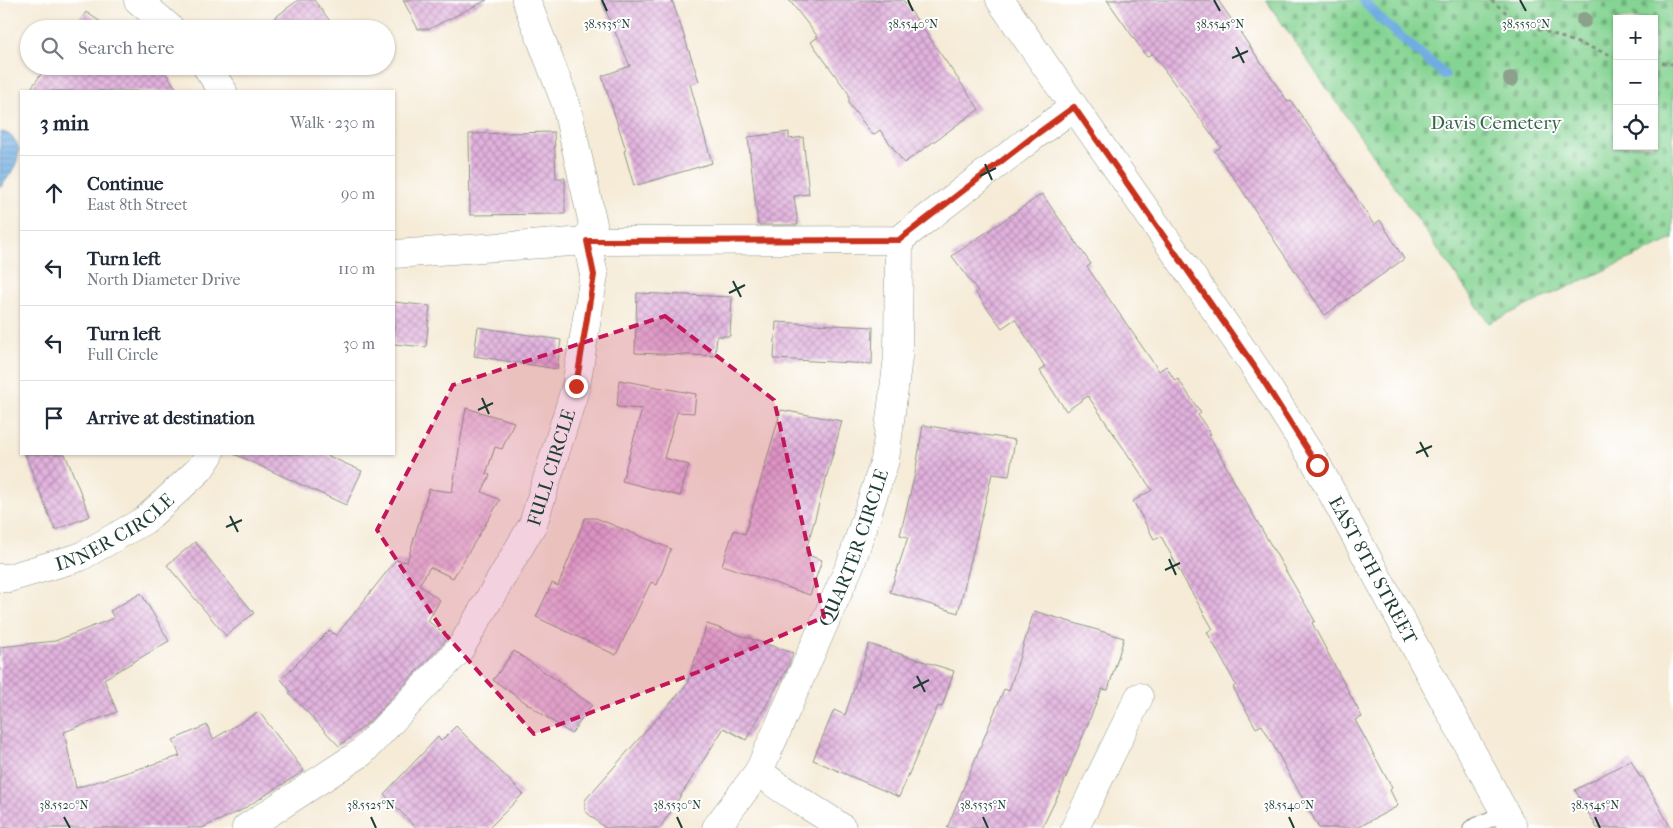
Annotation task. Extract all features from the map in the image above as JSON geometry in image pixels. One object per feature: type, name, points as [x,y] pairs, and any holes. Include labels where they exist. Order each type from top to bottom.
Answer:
[{"type":"street","points":[[138,0],[161,20]]},
{"type":"street","name":"FULL CIRCLE","points":[[246,828],[361,753],[460,648],[534,524],[576,386],[594,275],[587,241],[592,224],[566,104],[526,0]]},
{"type":"street","name":"EAST 8TH STREET","points":[[1000,0],[1254,366],[1317,465],[1508,821]]},
{"type":"street","points":[[212,75],[222,90]]},
{"type":"street","points":[[395,254],[587,241],[899,240],[1074,107]]},
{"type":"street","name":"QUARTER CIRCLE","points":[[716,828],[759,771],[851,563],[885,460],[898,357],[899,240]]},
{"type":"street","name":"INNER CIRCLE","points":[[0,578],[9,578],[80,557],[145,520],[200,469],[209,455]]},
{"type":"street","points":[[1075,828],[1139,697]]},
{"type":"street","points":[[759,771],[772,783],[825,815],[842,828]]},
{"type":"lane","points":[[1471,828],[1508,821]]},
{"type":"path","points":[[1491,0],[1516,21],[1613,56]]},
{"type":"path","points":[[1658,62],[1673,64]]},
{"type":"highlighted area","points":[[665,316],[774,400],[824,617],[698,672],[534,734],[445,634],[377,530],[453,385]]},
{"type":"green space","name":"Davis Cemetery","points":[[1266,0],[1673,0],[1673,239],[1489,323]]},
{"type":"water","points":[[0,132],[8,134],[14,139],[18,145],[19,152],[16,165],[0,188]]},
{"type":"building","points":[[298,0],[314,0],[329,20],[272,20]]},
{"type":"building","points":[[403,0],[487,0],[429,29],[418,29]]},
{"type":"building","points":[[601,0],[672,0],[699,81],[690,84],[712,163],[634,186],[624,151],[626,150],[602,76],[630,66]]},
{"type":"building","points":[[789,0],[903,0],[979,109],[904,163],[880,130],[873,135],[849,104],[849,94],[811,42],[818,37]]},
{"type":"building","points":[[1107,0],[1218,0],[1288,102],[1291,101],[1316,136],[1374,225],[1380,220],[1404,259],[1325,315],[1215,151],[1221,147],[1152,53],[1147,57]]},
{"type":"building","points":[[86,12],[98,20],[80,20]]},
{"type":"building","points":[[41,75],[167,75],[177,90],[30,90]]},
{"type":"building","points":[[554,132],[556,178],[565,178],[565,214],[470,215],[469,134]]},
{"type":"building","points":[[789,132],[789,139],[803,137],[809,194],[794,196],[798,225],[758,225],[748,137]]},
{"type":"building","points":[[1042,194],[1091,264],[1087,267],[1159,371],[1166,366],[1175,381],[1178,379],[1201,413],[1198,415],[1211,434],[1209,435],[1240,492],[1315,621],[1312,623],[1362,717],[1355,720],[1392,788],[1390,790],[1398,806],[1357,828],[1319,828],[1262,725],[1256,728],[1233,687],[1236,685],[1207,632],[1213,629],[1161,536],[1154,539],[1133,501],[1152,490],[1088,396],[1066,411],[1040,371],[1045,367],[1015,319],[1002,328],[952,256]]},
{"type":"building","points":[[637,293],[732,297],[730,336],[717,336],[715,356],[635,353]]},
{"type":"building","points":[[395,302],[430,306],[426,347],[395,344]]},
{"type":"building","points":[[776,322],[873,327],[872,364],[774,359]]},
{"type":"building","points":[[478,327],[561,340],[557,369],[474,356]]},
{"type":"building","points":[[619,380],[696,394],[694,413],[677,412],[664,458],[689,465],[680,496],[622,481],[642,409],[617,407]]},
{"type":"building","points":[[466,408],[514,422],[502,449],[495,447],[486,474],[490,475],[482,492],[500,500],[453,578],[430,567],[419,585],[440,600],[428,621],[449,637],[367,724],[339,746],[289,693],[291,692],[281,679],[330,630],[336,636],[396,560],[407,562],[429,489],[452,492]]},
{"type":"building","points":[[781,410],[842,421],[805,554],[822,560],[810,595],[722,565],[734,530],[745,534]]},
{"type":"building","points":[[923,425],[1015,440],[1009,476],[992,474],[958,613],[890,592],[908,537],[900,535],[915,474]]},
{"type":"building","points":[[25,455],[65,455],[90,516],[55,530]]},
{"type":"building","points":[[236,455],[326,455],[362,471],[346,505]]},
{"type":"building","points":[[585,518],[596,518],[671,549],[657,585],[651,582],[616,655],[536,617],[552,583],[558,586]]},
{"type":"building","points":[[195,542],[254,613],[226,636],[167,565]]},
{"type":"building","points":[[141,593],[169,641],[104,679],[117,712],[64,732],[76,788],[180,756],[173,740],[207,725],[213,739],[259,712],[304,771],[240,811],[202,828],[0,828],[0,647],[55,641],[114,618],[110,611]]},
{"type":"building","points":[[1034,611],[1124,638],[1108,690],[1102,689],[1062,787],[1042,828],[947,828],[1004,689],[1009,691]]},
{"type":"building","points":[[707,624],[793,653],[788,667],[746,740],[724,728],[660,828],[605,828],[585,811],[585,800],[689,682],[688,680]]},
{"type":"building","points":[[869,644],[954,671],[942,707],[938,706],[899,797],[813,760],[834,710],[845,715]]},
{"type":"building","points":[[514,651],[592,705],[571,734],[493,680]]},
{"type":"building","points":[[456,726],[523,794],[489,828],[416,828],[384,794],[438,737],[441,741]]},
{"type":"building","points":[[1631,760],[1640,777],[1643,777],[1671,828],[1597,828],[1575,790]]},
{"type":"waterway","points":[[1363,0],[1380,19],[1445,75]]},
{"type":"route","points":[[576,386],[594,275],[587,241],[899,240],[1074,107],[1254,366],[1317,465]]}]
